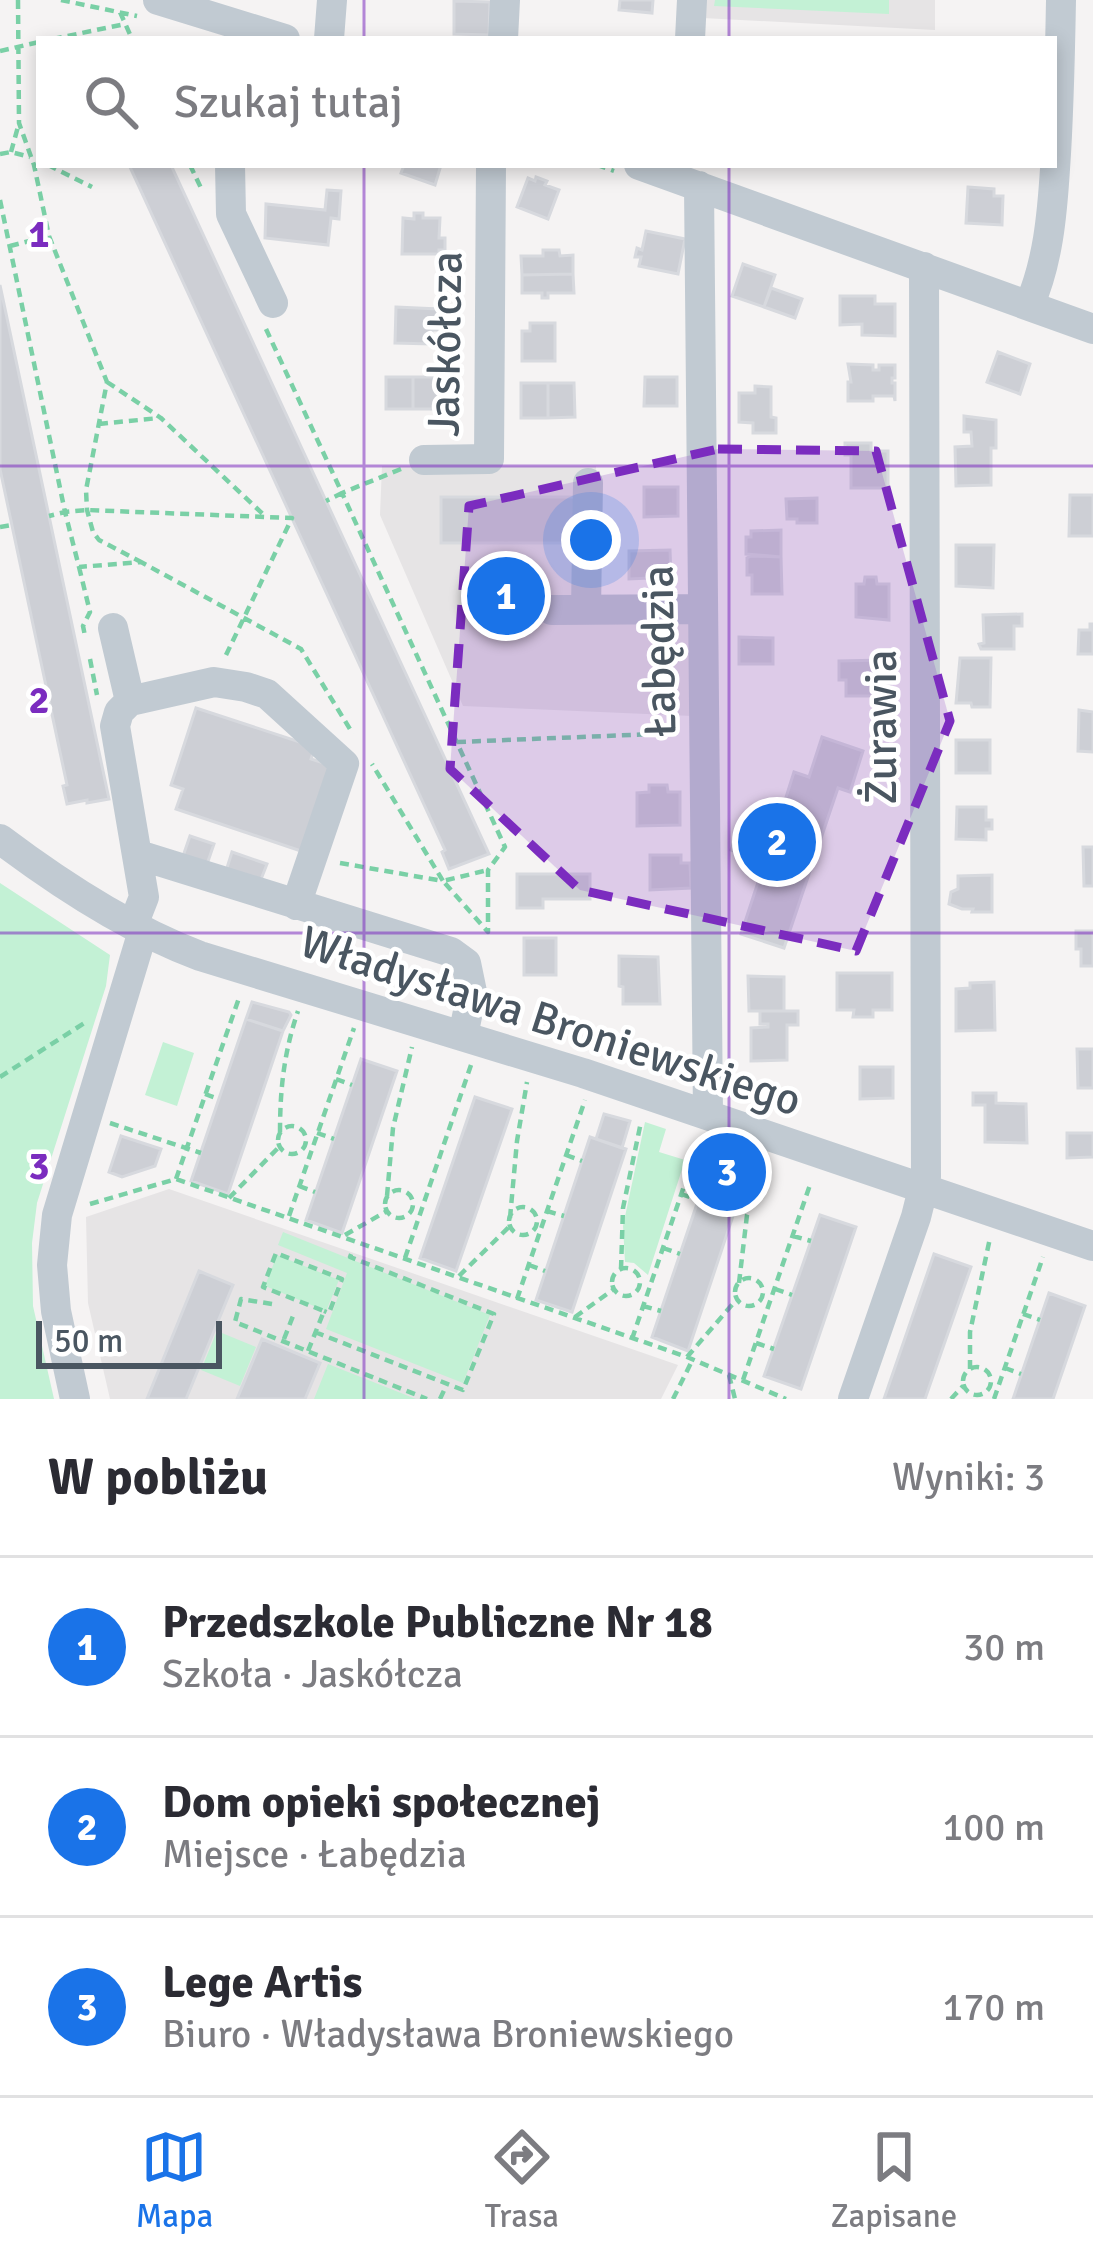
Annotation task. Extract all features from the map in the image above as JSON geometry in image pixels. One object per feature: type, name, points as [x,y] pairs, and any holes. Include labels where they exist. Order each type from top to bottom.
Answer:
[{"type":"street","points":[[158,0],[276,36]]},
{"type":"street","points":[[328,36],[332,0]]},
{"type":"street","points":[[503,36],[505,0]]},
{"type":"street","points":[[690,36],[692,0]]},
{"type":"street","points":[[1057,140],[1061,0]]},
{"type":"street","points":[[230,168],[231,214],[269,314]]},
{"type":"street","name":"Jaskółcza","points":[[424,460],[488,459],[491,168]]},
{"type":"street","points":[[652,168],[689,177],[1093,329]]},
{"type":"street","points":[[1029,306],[1047,252],[1055,168]]},
{"type":"street","name":"Łabędzia","points":[[689,177],[703,610],[704,1126]]},
{"type":"street","name":"Żurawia","points":[[853,1399],[924,1187],[924,267]]},
{"type":"street","points":[[586,610],[588,483]]},
{"type":"street","points":[[552,610],[703,610]]},
{"type":"street","points":[[112,628],[130,701]]},
{"type":"street","points":[[75,1399],[56,1311],[52,1265],[56,1215],[120,1006],[144,897],[116,726],[119,712],[130,701],[214,682],[246,687],[267,694],[344,764],[296,905]]},
{"type":"street","name":"Władysława Broniewskiego","points":[[0,839],[100,906],[200,956],[467,1051],[704,1126],[924,1187],[1093,1246]]},
{"type":"street","points":[[139,854],[451,952],[466,963],[472,992],[467,1051]]},
{"type":"path","points":[[11,152],[19,123],[18,0]]},
{"type":"path","points":[[120,12],[131,36]]},
{"type":"path","points":[[67,36],[125,24]]},
{"type":"path","points":[[0,51],[36,43]]},
{"type":"path","points":[[19,123],[49,236],[107,382],[86,490],[93,532],[99,540],[141,562]]},
{"type":"path","points":[[0,154],[36,159]]},
{"type":"path","points":[[54,168],[92,187]]},
{"type":"path","points":[[0,200],[71,537]]},
{"type":"path","points":[[10,246],[49,236]]},
{"type":"path","points":[[269,314],[342,493],[506,847],[488,870],[488,932],[443,880],[488,870]]},
{"type":"path","points":[[107,382],[161,418],[266,517]]},
{"type":"path","points":[[99,424],[161,418]]},
{"type":"path","points":[[326,501],[424,460]]},
{"type":"path","points":[[49,516],[87,510],[292,518],[214,682]]},
{"type":"path","points":[[0,526],[12,525]]},
{"type":"path","points":[[457,742],[704,732]]},
{"type":"path","points":[[176,1179],[240,994]]},
{"type":"path","points":[[0,1077],[102,1012],[120,1006]]},
{"type":"path","points":[[229,1198],[279,1147],[280,1088],[298,1011]]},
{"type":"path","points":[[279,1147],[296,1154],[317,1133],[354,1028]]},
{"type":"path","points":[[224,1040],[238,1045]]},
{"type":"path","points":[[387,1211],[393,1128],[412,1047]]},
{"type":"path","points":[[404,1259],[453,1118],[467,1051]]},
{"type":"path","points":[[336,1079],[352,1085]]},
{"type":"path","points":[[527,1082],[510,1222],[520,1235],[539,1226]]},
{"type":"path","points":[[205,1094],[219,1099]]},
{"type":"path","points":[[517,1299],[585,1100]]},
{"type":"path","points":[[640,1287],[624,1296],[614,1289],[613,1280],[621,1269],[627,1181],[642,1117]]},
{"type":"path","points":[[453,1118],[466,1123]]},
{"type":"path","points":[[103,1121],[201,1153]]},
{"type":"path","points":[[632,1339],[704,1126]]},
{"type":"path","points":[[280,1132],[297,1127],[308,1146],[288,1218]]},
{"type":"path","points":[[317,1133],[334,1139]]},
{"type":"path","points":[[566,1155],[582,1161]]},
{"type":"path","points":[[739,1283],[748,1278],[761,1285],[762,1297],[754,1306],[737,1299],[735,1289],[747,1215],[765,1159]]},
{"type":"path","points":[[434,1172],[448,1177]]},
{"type":"path","points":[[743,1380],[813,1176]]},
{"type":"path","points":[[74,1208],[176,1179],[690,1358],[786,1399]]},
{"type":"path","points":[[299,1186],[315,1192]]},
{"type":"path","points":[[387,1196],[404,1191],[411,1196],[412,1209],[403,1218],[387,1211]]},
{"type":"path","points":[[681,1194],[698,1200]]},
{"type":"path","points":[[458,1277],[518,1208],[536,1213],[539,1226]]},
{"type":"path","points":[[412,1209],[421,1212]]},
{"type":"path","points":[[547,1210],[564,1216]]},
{"type":"path","points":[[341,1237],[387,1211]]},
{"type":"path","points":[[415,1228],[429,1233]]},
{"type":"path","points":[[793,1236],[811,1241]]},
{"type":"path","points":[[970,1369],[973,1315],[990,1238]]},
{"type":"path","points":[[662,1248],[680,1254]]},
{"type":"path","points":[[276,1252],[342,1279],[329,1313],[324,1311],[263,1287],[276,1252]]},
{"type":"path","points":[[315,1332],[463,1390],[494,1314],[350,1257],[352,1252]]},
{"type":"path","points":[[963,1386],[974,1396],[994,1388],[1042,1257]]},
{"type":"path","points":[[529,1265],[545,1271]]},
{"type":"path","points":[[621,1269],[632,1269],[640,1287]]},
{"type":"path","points":[[640,1287],[648,1290]]},
{"type":"path","points":[[574,1318],[614,1289]]},
{"type":"path","points":[[775,1289],[792,1295]]},
{"type":"path","points":[[762,1297],[771,1300]]},
{"type":"path","points":[[673,1399],[690,1358],[737,1299]]},
{"type":"path","points":[[272,1304],[241,1300],[235,1322],[427,1399]]},
{"type":"path","points":[[643,1306],[661,1311]]},
{"type":"path","points":[[308,1351],[324,1311]]},
{"type":"path","points":[[1023,1314],[1040,1320]]},
{"type":"path","points":[[283,1341],[293,1316]]},
{"type":"path","points":[[756,1343],[774,1349]]},
{"type":"path","points":[[951,1399],[963,1386],[965,1373],[982,1368],[989,1374],[994,1399]]},
{"type":"path","points":[[1004,1368],[1022,1374]]},
{"type":"path","points":[[729,1375],[735,1399]]},
{"type":"path","points":[[440,1399],[447,1384]]},
{"type":"highlighted area","points":[[718,449],[876,451],[950,721],[856,951],[580,890],[450,769],[469,506]]},
{"type":"shaded area","points":[[704,0],[935,0],[935,30],[703,18]]},
{"type":"shaded area","points":[[382,466],[596,466],[599,615],[693,616],[693,716],[463,706],[380,515]]},
{"type":"shaded area","points":[[169,1189],[678,1365],[661,1399],[110,1399],[88,1303],[86,1217]]},
{"type":"green space","points":[[715,0],[889,0],[889,14],[714,6]]},
{"type":"green space","points":[[0,883],[110,955],[106,986],[37,1203],[33,1306],[54,1399],[0,1399]]},
{"type":"green space","points":[[163,1042],[194,1053],[177,1106],[145,1095]]},
{"type":"green space","points":[[645,1122],[666,1129],[659,1152],[685,1160],[648,1275],[625,1262],[623,1226]]},
{"type":"green space","points":[[283,1232],[490,1315],[463,1383],[326,1329],[347,1273],[278,1245]]},
{"type":"green space","points":[[277,1255],[339,1280],[326,1311],[265,1286]]},
{"type":"green space","points":[[217,1331],[256,1347],[240,1386],[201,1370]]},
{"type":"green space","points":[[328,1364],[416,1399],[314,1399]]},
{"type":"building","points":[[620,0],[653,0],[652,13],[619,10]]},
{"type":"building","points":[[454,1],[490,2],[489,35],[454,34]]},
{"type":"building","points":[[130,168],[172,168],[489,854],[449,869],[445,850]]},
{"type":"building","points":[[403,168],[440,168],[435,185],[401,173]]},
{"type":"building","points":[[536,177],[559,190],[548,219],[517,207],[528,178],[535,181]]},
{"type":"building","points":[[968,187],[994,189],[994,196],[1003,196],[1002,225],[966,223]]},
{"type":"building","points":[[327,190],[341,191],[339,219],[331,218],[328,245],[265,238],[266,204],[325,210]]},
{"type":"building","points":[[414,213],[440,218],[439,238],[445,238],[445,250],[402,254],[403,218],[414,219]]},
{"type":"building","points":[[646,231],[685,239],[678,274],[639,266],[641,257],[635,257],[637,248],[642,250]]},
{"type":"building","points":[[543,250],[573,255],[573,274],[522,275],[521,256],[543,256]]},
{"type":"building","points":[[743,264],[775,275],[764,307],[732,296]]},
{"type":"building","points":[[573,274],[574,293],[548,293],[548,298],[542,298],[542,293],[522,293],[522,275]]},
{"type":"building","points":[[0,285],[109,799],[67,804],[63,786],[67,785],[0,469]]},
{"type":"building","points":[[771,288],[802,299],[795,318],[764,307]]},
{"type":"building","points":[[840,296],[875,296],[875,304],[895,304],[895,336],[862,335],[862,324],[840,325]]},
{"type":"building","points":[[396,307],[438,309],[431,344],[395,343]]},
{"type":"building","points":[[530,323],[555,323],[555,361],[522,361],[522,331],[530,331]]},
{"type":"building","points":[[998,352],[1030,364],[1020,394],[987,382]]},
{"type":"building","points":[[848,364],[873,365],[873,370],[895,365],[895,401],[894,396],[873,396],[873,401],[848,401]]},
{"type":"building","points":[[386,377],[413,377],[413,409],[386,409]]},
{"type":"building","points":[[413,377],[440,377],[440,409],[413,409]]},
{"type":"building","points":[[645,377],[677,377],[677,406],[644,406]]},
{"type":"building","points":[[521,383],[548,383],[548,418],[521,418]]},
{"type":"building","points":[[548,383],[574,383],[575,417],[548,418]]},
{"type":"building","points":[[755,386],[771,387],[776,433],[753,433],[753,423],[739,422],[739,393],[755,393]]},
{"type":"building","points":[[964,416],[996,420],[991,485],[956,486],[955,447],[972,446],[971,432],[964,432]]},
{"type":"building","points":[[845,443],[871,443],[871,451],[888,451],[888,488],[851,488],[851,455],[845,455]]},
{"type":"building","points":[[644,487],[678,487],[678,516],[644,517]]},
{"type":"building","points":[[1070,495],[1093,495],[1093,536],[1069,536]]},
{"type":"building","points":[[441,497],[576,497],[576,543],[441,543]]},
{"type":"building","points":[[817,498],[817,523],[787,519],[786,499]]},
{"type":"building","points":[[781,530],[781,557],[746,554],[746,537],[751,537],[751,531]]},
{"type":"building","points":[[956,545],[994,545],[993,588],[956,586]]},
{"type":"building","points":[[670,550],[671,577],[629,579],[629,551]]},
{"type":"building","points":[[751,556],[781,557],[782,594],[752,594],[752,575],[747,575]]},
{"type":"building","points":[[865,577],[889,584],[889,620],[856,617],[856,584],[864,584]]},
{"type":"building","points":[[1022,614],[1022,626],[1014,626],[1014,649],[981,649],[983,615]]},
{"type":"building","points":[[1090,624],[1093,654],[1078,654],[1079,630],[1090,630]]},
{"type":"building","points":[[739,637],[773,638],[773,664],[739,664]]},
{"type":"building","points":[[960,658],[991,658],[990,707],[956,703]]},
{"type":"building","points":[[884,660],[884,672],[890,672],[890,696],[846,696],[846,680],[839,680],[839,661]]},
{"type":"building","points":[[196,708],[315,747],[311,759],[333,766],[304,852],[176,809],[183,789],[171,785]]},
{"type":"building","points":[[1079,710],[1093,712],[1093,752],[1078,751]]},
{"type":"building","points":[[822,737],[863,751],[850,792],[838,788],[784,948],[741,934],[765,861],[731,850],[739,827],[763,835],[765,829],[775,832],[794,772],[809,777]]},
{"type":"building","points":[[956,740],[990,740],[990,773],[956,773]]},
{"type":"building","points":[[649,785],[667,785],[668,792],[680,792],[680,825],[637,826],[637,793],[649,792]]},
{"type":"building","points":[[957,807],[986,807],[992,829],[986,829],[986,840],[956,839]]},
{"type":"building","points":[[190,836],[214,844],[206,867],[182,859]]},
{"type":"building","points":[[1083,847],[1093,847],[1093,886],[1084,886]]},
{"type":"building","points":[[232,852],[267,864],[260,882],[226,871]]},
{"type":"building","points":[[650,855],[681,855],[681,863],[690,863],[691,888],[650,890]]},
{"type":"building","points":[[517,874],[590,874],[590,899],[543,899],[543,908],[517,908]]},
{"type":"building","points":[[992,875],[992,912],[972,912],[949,904],[951,892],[958,889],[958,876]]},
{"type":"building","points":[[1076,931],[1093,931],[1093,966],[1081,966]]},
{"type":"building","points":[[524,938],[556,938],[556,975],[524,975]]},
{"type":"building","points":[[619,956],[658,957],[660,1004],[623,1004]]},
{"type":"building","points":[[837,973],[892,973],[892,1010],[853,1017],[854,1010],[837,1010]]},
{"type":"building","points":[[748,976],[784,977],[784,1011],[749,1011]]},
{"type":"building","points":[[994,982],[995,1030],[956,1031],[956,989]]},
{"type":"building","points":[[252,1002],[289,1012],[283,1031],[246,1019]]},
{"type":"building","points":[[760,1011],[798,1011],[798,1025],[787,1025],[787,1060],[751,1061],[751,1028],[768,1027],[760,1024]]},
{"type":"building","points":[[246,1019],[283,1031],[228,1194],[191,1181]]},
{"type":"building","points":[[1077,1049],[1093,1049],[1093,1088],[1078,1088]]},
{"type":"building","points":[[361,1059],[397,1071],[342,1233],[306,1220]]},
{"type":"building","points":[[860,1067],[893,1067],[893,1098],[860,1099]]},
{"type":"building","points":[[973,1093],[996,1093],[996,1103],[1026,1104],[1027,1143],[985,1142],[985,1105],[973,1105]]},
{"type":"building","points":[[475,1097],[512,1109],[456,1271],[420,1258]]},
{"type":"building","points":[[604,1114],[630,1121],[622,1148],[596,1139]]},
{"type":"building","points":[[1067,1133],[1093,1133],[1093,1157],[1067,1158]]},
{"type":"building","points":[[121,1136],[161,1149],[155,1166],[122,1177],[109,1172]]},
{"type":"building","points":[[590,1137],[626,1149],[572,1312],[536,1300]]},
{"type":"building","points":[[718,1156],[743,1165],[736,1188],[710,1179]]},
{"type":"building","points":[[706,1177],[742,1189],[688,1351],[652,1337]]},
{"type":"building","points":[[820,1215],[856,1227],[801,1389],[764,1376]]},
{"type":"building","points":[[934,1254],[971,1267],[925,1399],[884,1399]]},
{"type":"building","points":[[199,1271],[233,1285],[186,1399],[147,1399]]},
{"type":"building","points":[[1049,1293],[1085,1306],[1053,1399],[1013,1399]]},
{"type":"building","points":[[262,1339],[320,1363],[305,1399],[237,1399]]},
{"type":"place","name":"Przedszkole Publiczne Nr 18","points":[[506,596]]},
{"type":"place","name":"Dom opieki społecznej","points":[[777,842]]},
{"type":"place","name":"Lege Artis","points":[[727,1172]]}]
